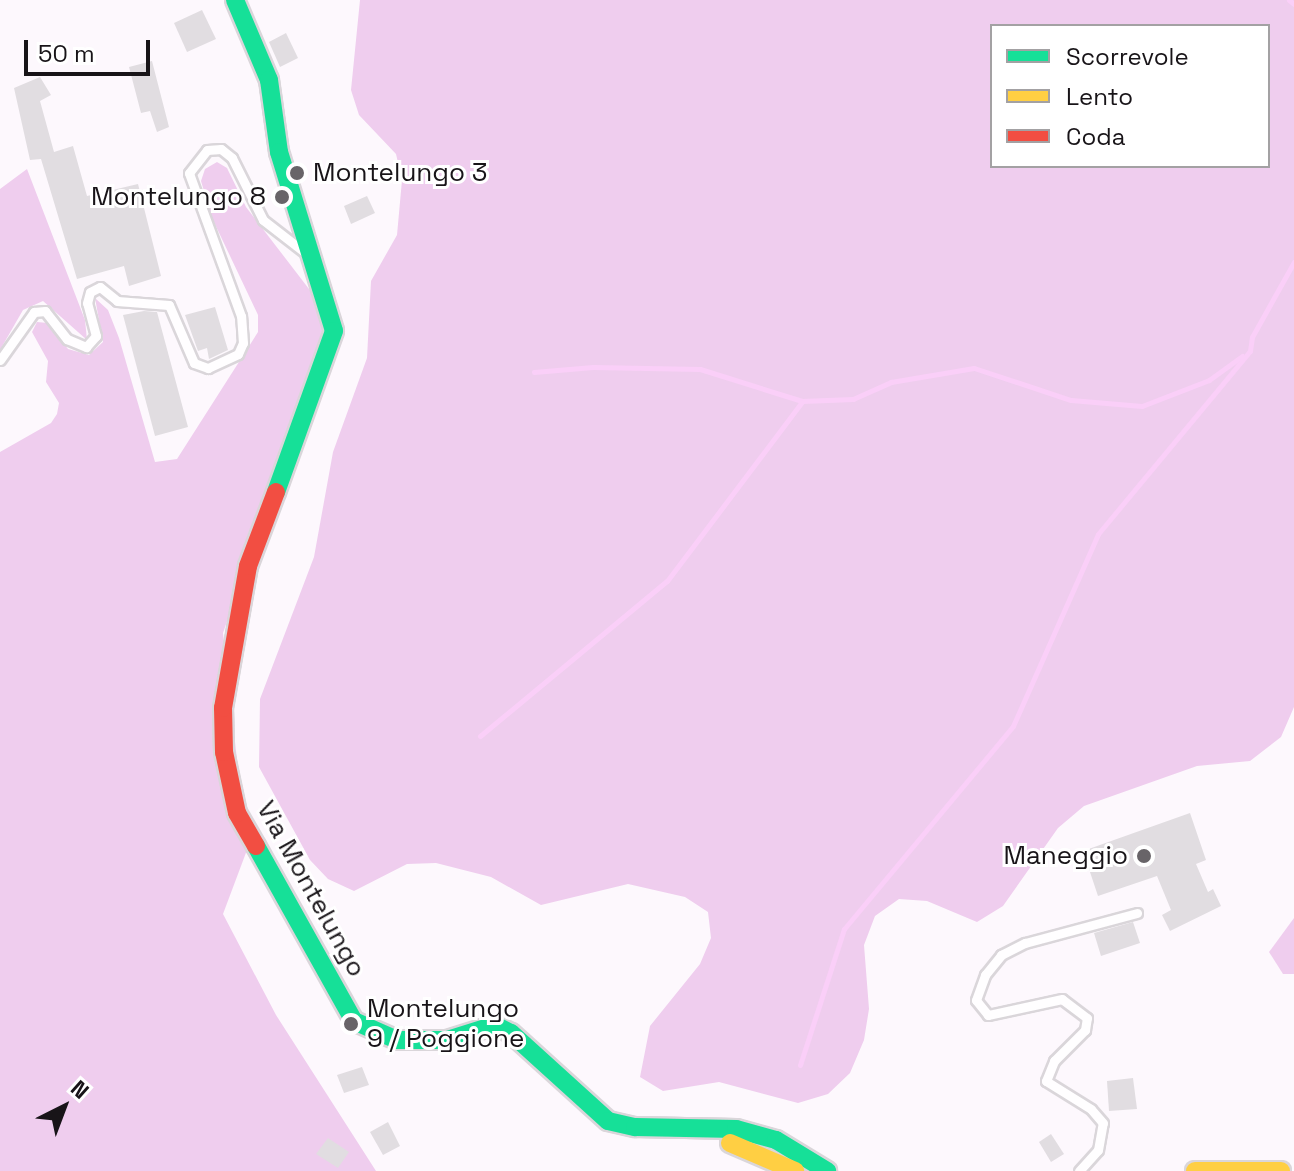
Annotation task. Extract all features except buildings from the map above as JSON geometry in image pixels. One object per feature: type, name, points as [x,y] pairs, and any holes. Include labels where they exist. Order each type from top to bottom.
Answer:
[{"type":"street","name":"Via Montelungo","points":[[235,0],[269,80],[279,152],[310,255],[328,302],[332,348],[248,566],[235,627],[223,708],[224,752],[237,813],[354,1021],[397,1040],[447,1040],[495,1025],[511,1033],[608,1121]]},
{"type":"street","points":[[608,1121],[630,1140],[689,1138],[735,1143],[795,1171]]},
{"type":"street","points":[[608,1121],[635,1127],[736,1129],[776,1140],[827,1171]]},
{"type":"street","points":[[1195,1171],[1281,1171]]},
{"type":"lane","points":[[0,360],[34,312],[45,311],[67,339],[86,347],[96,336],[87,303],[90,292],[100,287],[117,301],[169,305],[194,363],[208,368],[238,354],[243,343],[241,316],[189,173],[207,150],[221,149],[232,158],[263,220],[310,255]]},
{"type":"lane","points":[[1079,1171],[1098,1150],[1103,1123],[1091,1109],[1046,1081],[1054,1061],[1085,1030],[1087,1018],[1062,999],[988,1015],[976,1000],[985,975],[1001,955],[1025,943],[1137,913]]},
{"type":"shaded area","points":[[360,0],[1294,0],[1294,707],[1281,737],[1250,761],[1197,766],[1084,806],[1058,828],[1003,906],[977,922],[927,901],[899,899],[875,916],[864,945],[869,1009],[864,1040],[850,1073],[828,1094],[798,1103],[719,1082],[663,1091],[640,1077],[650,1026],[700,964],[711,938],[708,912],[685,897],[628,884],[541,905],[491,877],[436,863],[407,864],[354,891],[328,879],[310,860],[259,767],[260,699],[314,557],[333,452],[367,358],[371,281],[397,235],[402,180],[396,154],[359,115],[351,90]]},
{"type":"shaded area","points":[[217,162],[227,168],[246,207],[319,302],[327,331],[223,633],[247,850],[223,914],[276,1015],[376,1171],[0,1171],[0,452],[51,423],[57,414],[59,403],[46,382],[48,361],[32,332],[37,322],[48,323],[68,349],[89,355],[103,342],[95,298],[108,310],[119,338],[155,462],[177,459],[258,332],[258,315],[212,218],[201,181],[205,169]]},
{"type":"shaded area","points":[[27,169],[85,320],[87,340],[43,301],[23,310],[0,350],[0,189]]},
{"type":"shaded area","points":[[1294,918],[1294,974],[1283,974],[1269,952]]},
{"type":"waterway","points":[[1289,0],[1294,4]]},
{"type":"waterway","points":[[800,1065],[844,929],[1013,726],[1098,534],[1250,351],[1252,337],[1294,262]]},
{"type":"waterway","points":[[534,372],[593,367],[700,369],[802,401],[853,399],[891,382],[974,368],[1071,400],[1142,406],[1209,380],[1242,356]]},
{"type":"waterway","points":[[480,736],[667,581],[802,402]]},
{"type":"traffic: fast","points":[[235,0],[269,80],[279,152],[334,331],[276,492]]},
{"type":"traffic: fast","points":[[256,846],[354,1021],[397,1040],[447,1040],[495,1025],[511,1033],[608,1121],[635,1127],[736,1129],[776,1140],[827,1171]]},
{"type":"traffic: slow","points":[[730,1143],[795,1171]]},
{"type":"traffic: slow","points":[[1195,1171],[1281,1171]]},
{"type":"traffic: jam","points":[[256,846],[237,813],[224,752],[223,708],[248,566],[276,492]]},
{"type":"place","name":"Montelungo 3","points":[[297,173]]},
{"type":"place","name":"Montelungo 8","points":[[282,197]]},
{"type":"place","name":"Maneggio","points":[[1144,856]]},
{"type":"place","name":"Montelungo 9 / Poggione","points":[[351,1024]]}]
